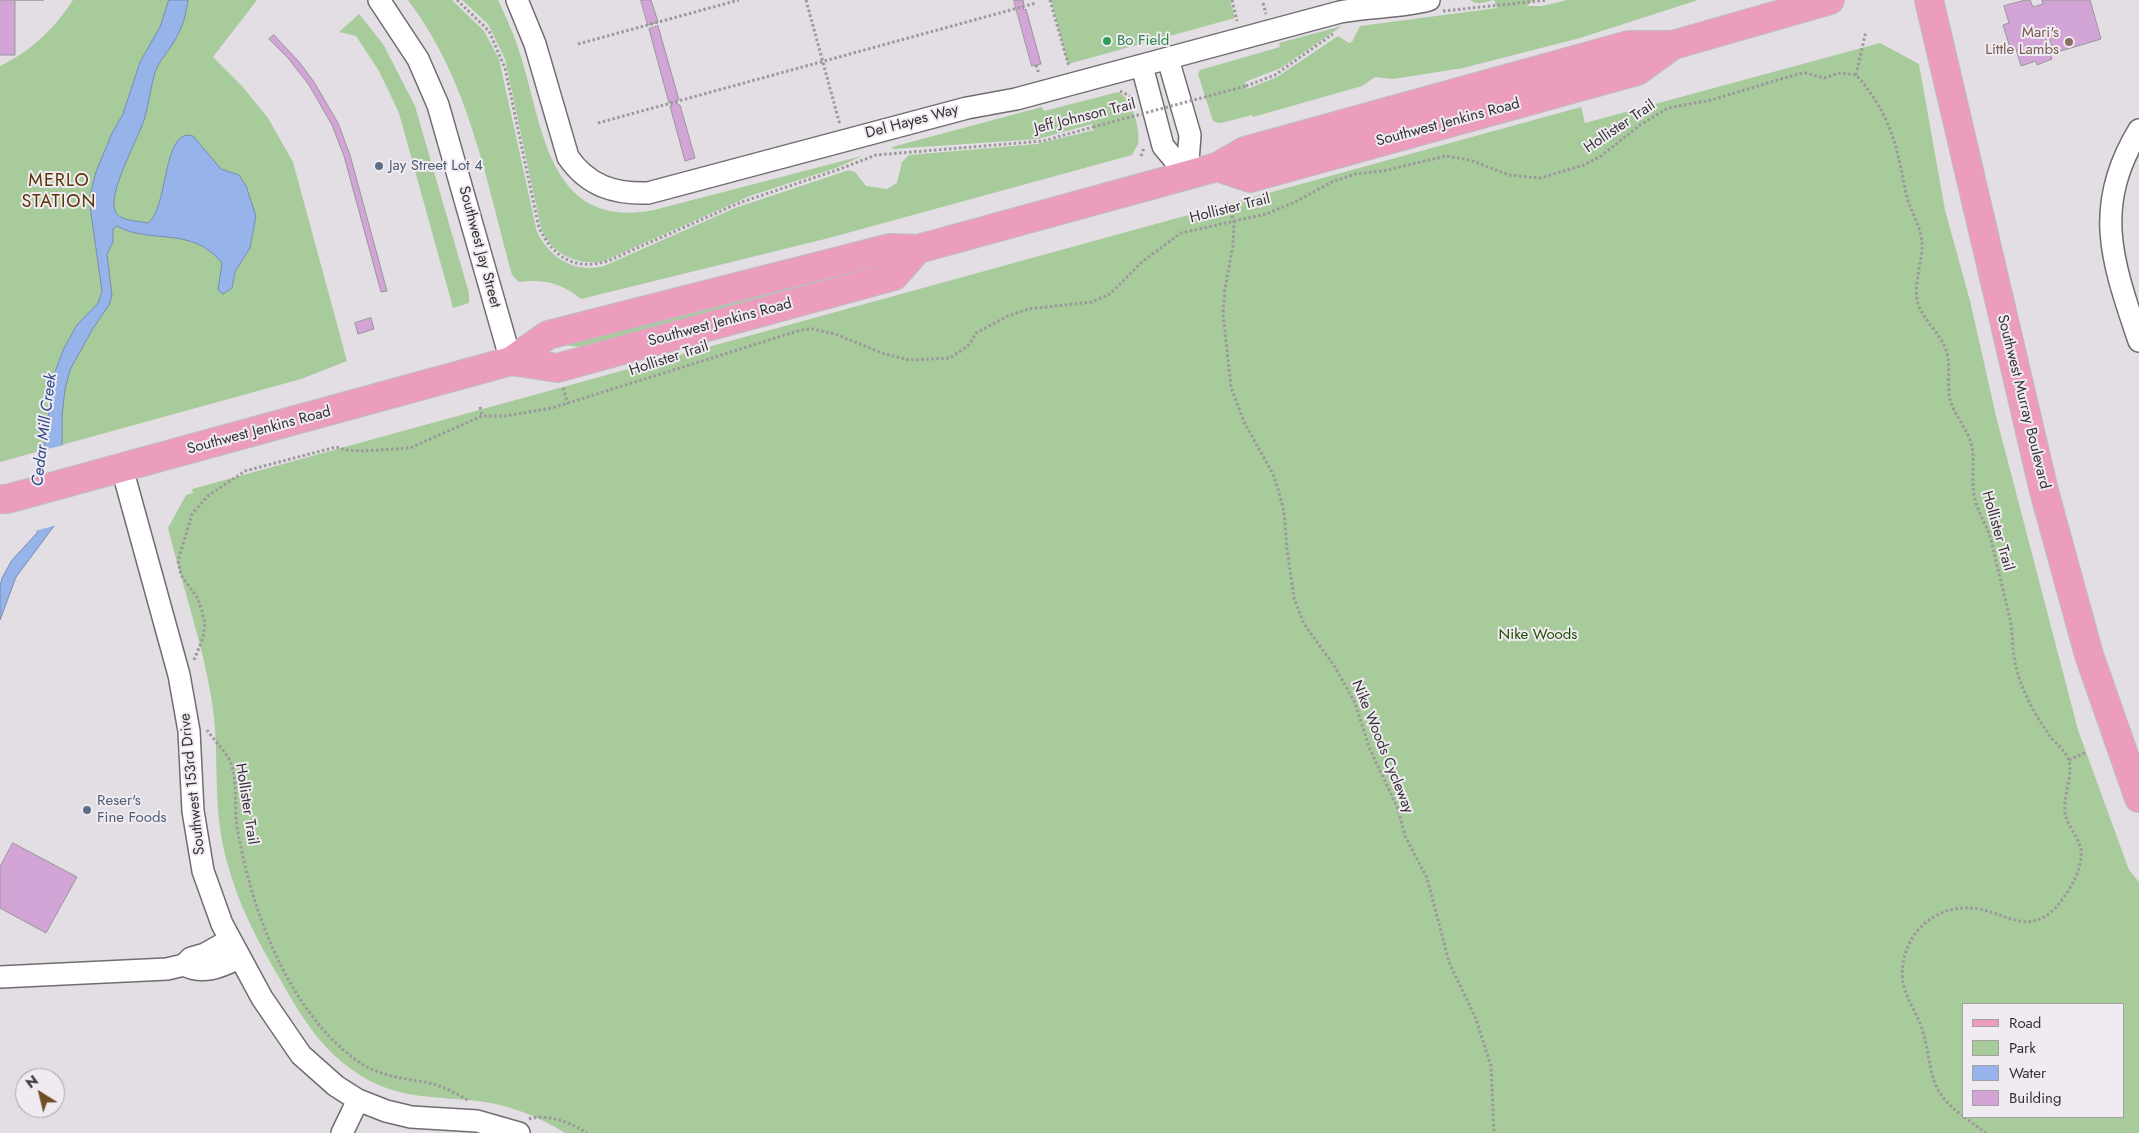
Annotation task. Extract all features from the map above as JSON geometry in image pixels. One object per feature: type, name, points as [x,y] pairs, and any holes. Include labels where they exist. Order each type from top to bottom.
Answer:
[{"type":"main road","name":"Southwest Jenkins Road","points":[[2,501],[511,361],[548,335],[890,248],[918,249],[1217,167],[1250,178],[1637,71],[1673,45],[1830,0]]},
{"type":"main road","name":"Southwest Murray Boulevard","points":[[1929,0],[2047,500],[2090,655],[2139,798]]},
{"type":"street","name":"Southwest Jay Street","points":[[379,0],[418,59],[438,105],[511,361]]},
{"type":"street","name":"Del Hayes Way","points":[[517,0],[535,44],[568,157],[577,170],[600,186],[616,192],[648,193],[967,108],[1016,99],[1271,30],[1369,7],[1405,5],[1429,0]]},
{"type":"street","points":[[1168,59],[1190,135],[1188,175]]},
{"type":"street","points":[[1142,66],[1163,146],[1188,175]]},
{"type":"street","points":[[2139,130],[2120,167],[2111,201],[2109,225],[2118,276],[2139,341]]},
{"type":"street","name":"Southwest 153rd Drive","points":[[122,468],[179,675],[189,731],[193,811],[203,871],[212,900],[234,949],[290,1042],[322,1075],[358,1100],[386,1111],[410,1117],[520,1125]]},
{"type":"street","points":[[0,977],[152,972],[184,966],[191,958],[205,954],[234,949]]},
{"type":"street","points":[[342,1133],[358,1100]]},
{"type":"path","points":[[578,44],[739,0]]},
{"type":"path","points":[[806,0],[844,140]]},
{"type":"path","points":[[1050,0],[1068,66]]},
{"type":"path","points":[[1232,0],[1237,20]]},
{"type":"path","points":[[1465,9],[1547,0]]},
{"type":"path","points":[[598,123],[1036,3]]},
{"type":"path","points":[[1263,3],[1271,30]]},
{"type":"path","points":[[1856,76],[1866,31]]},
{"type":"path","name":"Jeff Johnson Trail","points":[[864,159],[893,152],[1043,141],[1268,79],[1301,57]]},
{"type":"path","name":"Hollister Trail","points":[[196,668],[194,660],[203,638],[205,624],[196,597],[181,575],[178,561],[192,514],[208,495],[244,471],[336,446],[346,450],[362,451],[410,448],[482,416],[535,412],[568,404],[801,330],[835,334],[882,353],[909,360],[950,358],[960,354],[976,334],[1008,316],[1028,309],[1092,302],[1110,294],[1142,262],[1181,233],[1266,214],[1295,202],[1326,185],[1355,174],[1383,171],[1440,157],[1459,157],[1509,174],[1540,178],[1584,165],[1601,156],[1659,113],[1678,104],[1711,100],[1798,74],[1805,73],[1824,78],[1840,73],[1856,76],[1870,91],[1882,111],[1901,162],[1904,188],[1918,225],[1922,246],[1917,297],[1947,353],[1951,404],[1972,446],[1974,494],[1990,537],[2010,622],[2015,662],[2020,680],[2038,717],[2068,760]]},
{"type":"path","points":[[1115,90],[1124,92],[1133,98],[1137,104]]},
{"type":"path","points":[[1191,96],[1193,107]]},
{"type":"path","points":[[1139,112],[1141,120]]},
{"type":"path","points":[[1141,156],[1145,142]]},
{"type":"path","name":"Nike Woods Cycleway","points":[[1226,202],[1234,222],[1233,246],[1223,313],[1232,387],[1242,416],[1273,474],[1279,492],[1284,512],[1294,598],[1304,624],[1335,667],[1355,703],[1369,747],[1398,809],[1405,836],[1427,878],[1450,962],[1476,1019],[1491,1066],[1494,1133]]},
{"type":"path","points":[[562,385],[568,404]]},
{"type":"path","points":[[480,407],[482,416]]},
{"type":"path","name":"Hollister Trail","points":[[206,722],[207,731],[230,761],[234,776],[238,832],[252,886],[267,933],[299,996],[328,1034],[347,1053],[363,1065],[381,1073],[440,1086],[473,1103]]},
{"type":"path","points":[[1962,1114],[1941,1097],[1931,1079],[1923,1031],[1904,987],[1902,960],[1911,938],[1919,929],[1942,914],[1963,908],[1974,909],[2016,922],[2028,922],[2048,915],[2056,907],[2070,887],[2081,860],[2080,843],[2068,822],[2064,805],[2070,769],[2068,760],[2087,752]]},
{"type":"path","points":[[520,1125],[534,1117],[557,1119],[587,1133]]},
{"type":"path","points":[[1967,1118],[1986,1133]]},
{"type":"green space","points":[[73,0],[257,0],[213,57],[242,86],[268,118],[293,162],[347,361],[301,379],[0,462],[0,66],[22,54],[41,38]]},
{"type":"green space","points":[[408,0],[452,0],[484,31],[499,59],[537,232],[549,250],[556,256],[564,262],[583,267],[604,266],[735,208],[849,170],[855,172],[866,186],[887,189],[897,183],[902,162],[909,155],[1037,144],[1094,130],[1092,124],[1038,139],[893,149],[892,147],[1042,107],[1044,111],[1118,92],[1123,95],[1131,107],[1137,123],[1138,144],[1132,155],[829,238],[581,299],[567,289],[552,283],[537,281],[519,282],[512,275],[484,167],[461,97],[429,31]]},
{"type":"green space","points":[[462,0],[498,0],[517,44],[537,117],[557,170],[572,190],[593,205],[619,212],[654,210],[862,156],[836,168],[750,196],[604,261],[584,262],[575,260],[559,252],[541,228],[505,59],[488,24]]},
{"type":"green space","name":"Bo Field","points":[[1051,0],[1230,0],[1235,18],[1068,64]]},
{"type":"green space","points":[[1470,0],[1494,0],[1479,3]]},
{"type":"green space","points":[[1494,0],[1533,0],[1527,6],[1542,6],[1567,0],[1698,0],[1580,38],[1463,68],[1393,79],[1375,77],[1362,86],[1253,117],[1252,115],[1221,123],[1214,122],[1212,118],[1198,74],[1200,70],[1280,47],[1279,43],[1342,26],[1281,68],[1245,82],[1247,89],[1277,77],[1338,36],[1349,43],[1352,42],[1360,26],[1497,8]]},
{"type":"green space","points":[[359,14],[383,44],[415,106],[469,293],[469,303],[453,308],[399,113],[379,71],[356,36],[339,32]]},
{"type":"green space","name":"Nike Woods","points":[[1880,43],[1919,64],[1945,210],[1970,301],[1996,416],[2078,730],[2129,870],[2139,882],[2139,1133],[565,1133],[534,1116],[501,1105],[419,1096],[392,1090],[377,1084],[363,1077],[336,1057],[305,1021],[270,961],[242,907],[224,849],[218,812],[212,702],[198,636],[168,528],[186,495],[193,493],[192,489],[1581,107],[1585,123]]},
{"type":"green space","points":[[891,261],[873,269],[582,347],[563,345]]},
{"type":"water","points":[[169,0],[188,0],[185,15],[178,35],[155,72],[145,117],[124,166],[115,194],[114,205],[116,213],[122,218],[148,223],[155,214],[160,201],[171,155],[176,144],[183,136],[193,136],[221,169],[239,175],[246,186],[256,216],[250,248],[235,272],[232,288],[223,294],[218,290],[222,263],[210,251],[197,244],[171,237],[143,234],[117,226],[113,229],[113,242],[107,254],[112,296],[109,305],[92,330],[70,370],[65,389],[62,416],[62,466],[54,526],[16,577],[0,620],[0,586],[2,578],[12,560],[37,533],[43,506],[45,442],[54,374],[64,348],[77,325],[98,303],[102,291],[89,199],[96,172],[112,133],[123,114],[140,62],[160,27]]},
{"type":"pier","points":[[64,445],[61,508],[57,525],[35,531],[40,505],[43,450]]},
{"type":"building","points":[[0,0],[15,0],[15,55],[0,55]]},
{"type":"building","points":[[641,0],[651,0],[658,22],[648,25]]},
{"type":"building","points":[[1014,0],[1023,0],[1024,5],[1022,6],[1024,10],[1026,9],[1041,64],[1032,66]]},
{"type":"building","points":[[2030,0],[2033,7],[2043,4],[2042,0],[2090,0],[2101,39],[2054,53],[2048,34],[2045,35],[2052,59],[2037,65],[2036,61],[2021,66],[2016,49],[2011,51],[2003,25],[2009,23],[2004,6]]},
{"type":"building","points":[[658,26],[679,100],[676,101],[680,105],[695,158],[685,161],[670,106],[672,106],[671,102],[669,103],[649,29]]},
{"type":"building","points":[[274,35],[300,63],[314,82],[338,123],[350,155],[387,291],[381,292],[344,156],[332,125],[309,85],[288,58],[269,39]]},
{"type":"building","points":[[371,318],[374,329],[358,334],[355,323]]},
{"type":"building","points":[[13,843],[77,877],[46,933],[0,908],[0,867]]},
{"type":"place","name":"Bo Field","points":[[1107,41]]},
{"type":"place","name":"Mari's Little Lambs","points":[[2069,42]]},
{"type":"place","name":"Jay Street Lot 4","points":[[379,166]]},
{"type":"place","name":"Reser's Fine Foods","points":[[87,810]]},
{"type":"district","name":"MERLO STATION","points":[[59,192]]},
{"type":"water label","name":"Cedar Mill Creek","points":[[45,430]]}]
